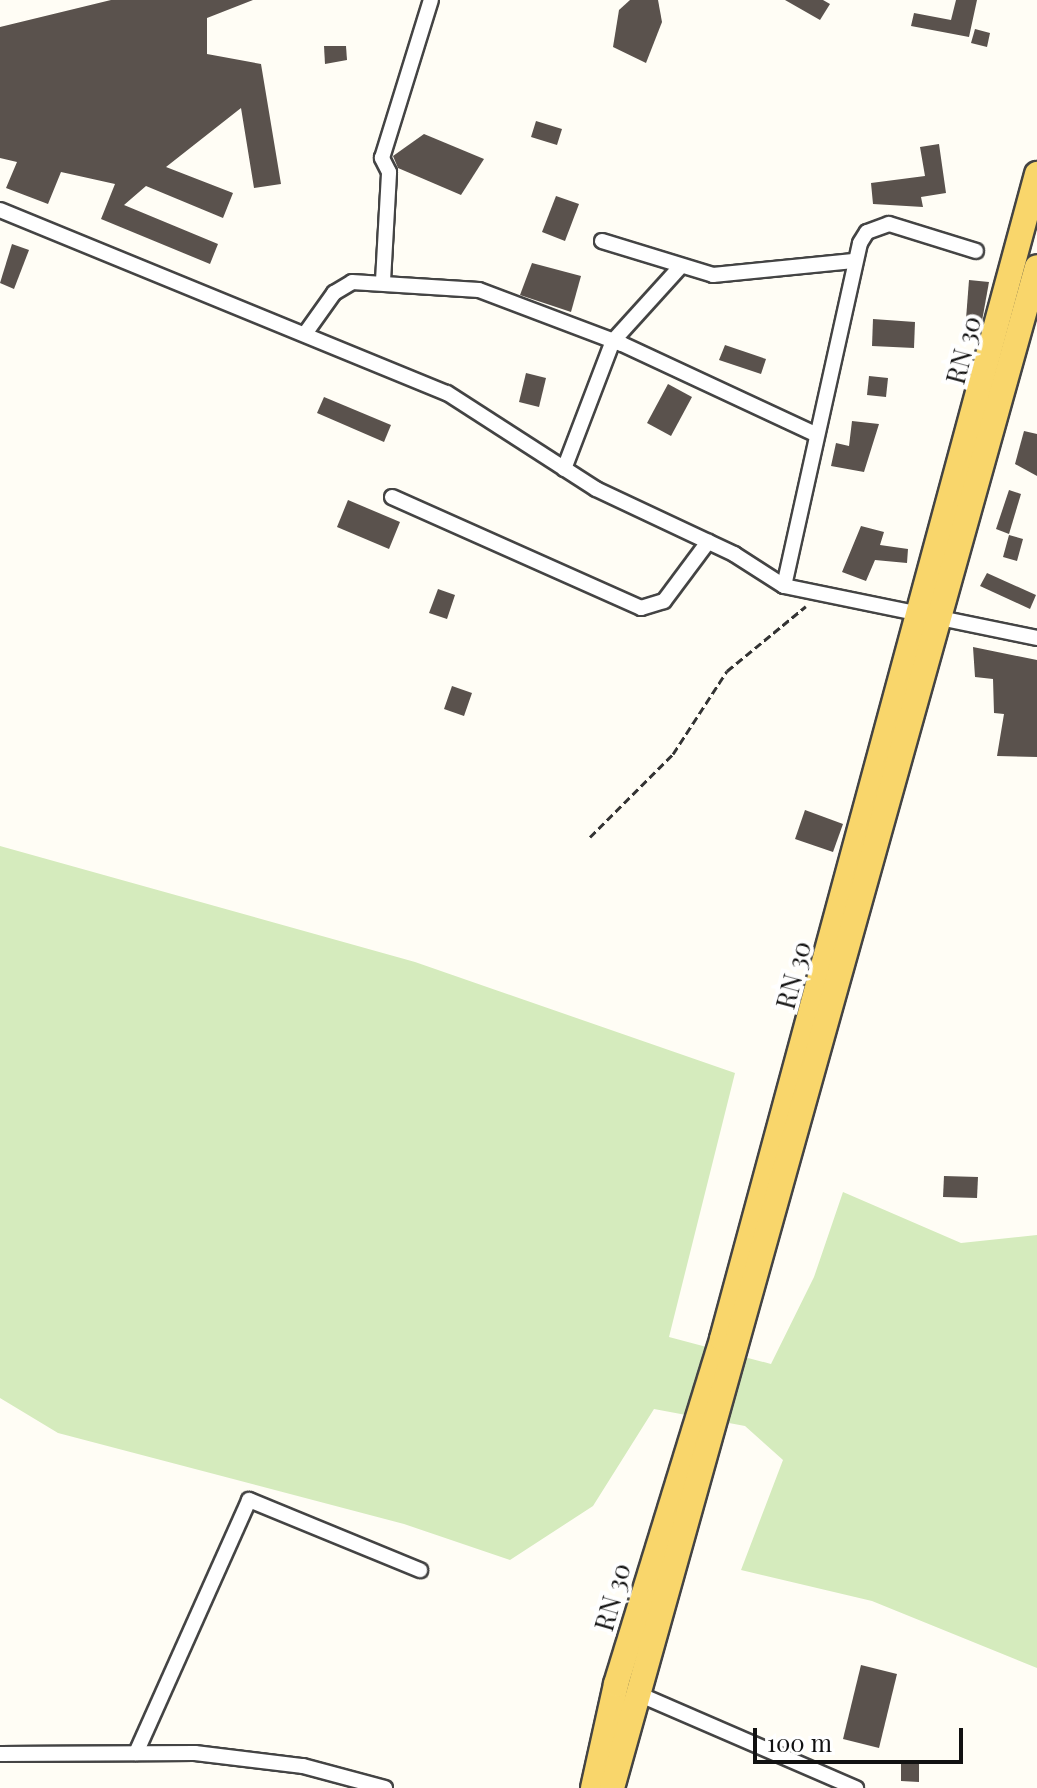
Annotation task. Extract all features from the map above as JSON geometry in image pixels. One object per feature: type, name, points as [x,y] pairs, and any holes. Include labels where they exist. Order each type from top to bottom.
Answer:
[{"type":"main road","name":"RN 30","points":[[931,621],[1037,174]]},
{"type":"main road","name":"RN 30","points":[[612,1788],[706,1426],[931,621],[1037,267]]},
{"type":"main road","name":"RN 30","points":[[593,1788],[647,1572],[706,1426]]},
{"type":"street","points":[[383,281],[389,172],[382,158],[431,0]]},
{"type":"street","points":[[0,210],[307,331],[447,393],[564,469],[708,542],[784,586],[931,621],[1037,638]]},
{"type":"street","points":[[784,586],[813,433],[838,349],[853,261],[867,232],[889,224],[976,251]]},
{"type":"street","points":[[602,241],[713,275],[853,261]]},
{"type":"street","points":[[564,469],[613,341],[680,267]]},
{"type":"street","points":[[307,331],[341,286],[383,281],[479,290],[613,341],[813,433]]},
{"type":"street","points":[[392,497],[641,608],[664,601],[708,542]]},
{"type":"street","points":[[136,1753],[249,1500],[420,1570]]},
{"type":"street","points":[[636,1693],[849,1786]]},
{"type":"street","points":[[0,1754],[136,1753],[303,1766],[385,1788]]},
{"type":"path","points":[[590,837],[673,754],[727,671],[822,593]]},
{"type":"green space","points":[[0,846],[415,962],[735,1073],[669,1337],[771,1364],[814,1277],[843,1192],[961,1243],[1037,1235],[1037,1668],[872,1601],[741,1570],[783,1460],[745,1426],[654,1409],[593,1506],[510,1560],[404,1524],[58,1433],[0,1398]]},
{"type":"building","points":[[111,0],[253,0],[207,18],[207,54],[261,64],[281,184],[254,188],[241,108],[166,167],[233,193],[223,218],[146,186],[124,205],[218,244],[210,264],[101,219],[115,184],[61,172],[48,204],[6,188],[17,162],[0,158],[0,27]]},
{"type":"building","points":[[630,0],[658,0],[662,22],[646,63],[613,47],[619,10]]},
{"type":"building","points":[[785,0],[823,0],[830,4],[820,20]]},
{"type":"building","points":[[956,0],[977,0],[969,37],[911,26],[914,13],[951,20]]},
{"type":"building","points":[[975,29],[990,33],[987,47],[971,43]]},
{"type":"building","points":[[324,46],[346,46],[347,60],[325,64]]},
{"type":"building","points":[[536,121],[562,129],[557,145],[531,137]]},
{"type":"building","points":[[424,134],[484,159],[461,195],[398,168],[393,156]]},
{"type":"building","points":[[939,144],[946,193],[921,197],[923,207],[873,204],[871,183],[925,176],[920,147]]},
{"type":"building","points":[[556,196],[579,204],[565,241],[542,232]]},
{"type":"building","points":[[12,244],[29,250],[14,289],[0,283]]},
{"type":"building","points":[[532,263],[581,276],[571,312],[520,295]]},
{"type":"building","points":[[969,280],[989,282],[982,321],[966,319]]},
{"type":"building","points":[[873,319],[915,322],[914,348],[872,346]]},
{"type":"building","points":[[725,345],[766,359],[761,374],[719,360]]},
{"type":"building","points":[[526,373],[546,378],[539,407],[519,402]]},
{"type":"building","points":[[869,376],[888,378],[886,397],[867,395]]},
{"type":"building","points":[[668,384],[692,397],[671,436],[647,423]]},
{"type":"building","points":[[324,397],[391,425],[384,442],[317,413]]},
{"type":"building","points":[[852,421],[879,424],[864,472],[831,466],[836,443],[849,446]]},
{"type":"building","points":[[1024,431],[1037,434],[1037,476],[1015,464]]},
{"type":"building","points":[[1009,490],[1021,494],[1009,534],[996,529]]},
{"type":"building","points":[[348,500],[400,522],[389,549],[337,527]]},
{"type":"building","points":[[861,526],[884,532],[880,545],[908,549],[907,563],[875,560],[866,581],[842,572]]},
{"type":"building","points":[[1009,535],[1023,539],[1017,561],[1003,557]]},
{"type":"building","points":[[987,573],[1036,595],[1030,609],[980,586]]},
{"type":"building","points":[[438,589],[455,595],[447,619],[429,613]]},
{"type":"building","points":[[973,647],[1037,660],[1037,757],[997,756],[1004,714],[994,713],[993,679],[975,677]]},
{"type":"building","points":[[452,686],[472,693],[464,716],[444,709]]},
{"type":"building","points":[[805,810],[843,824],[833,852],[795,839]]},
{"type":"building","points":[[944,1176],[978,1177],[977,1198],[943,1197]]},
{"type":"building","points":[[861,1665],[897,1674],[879,1748],[843,1739]]},
{"type":"building","points":[[901,1760],[919,1761],[919,1782],[901,1781]]}]
